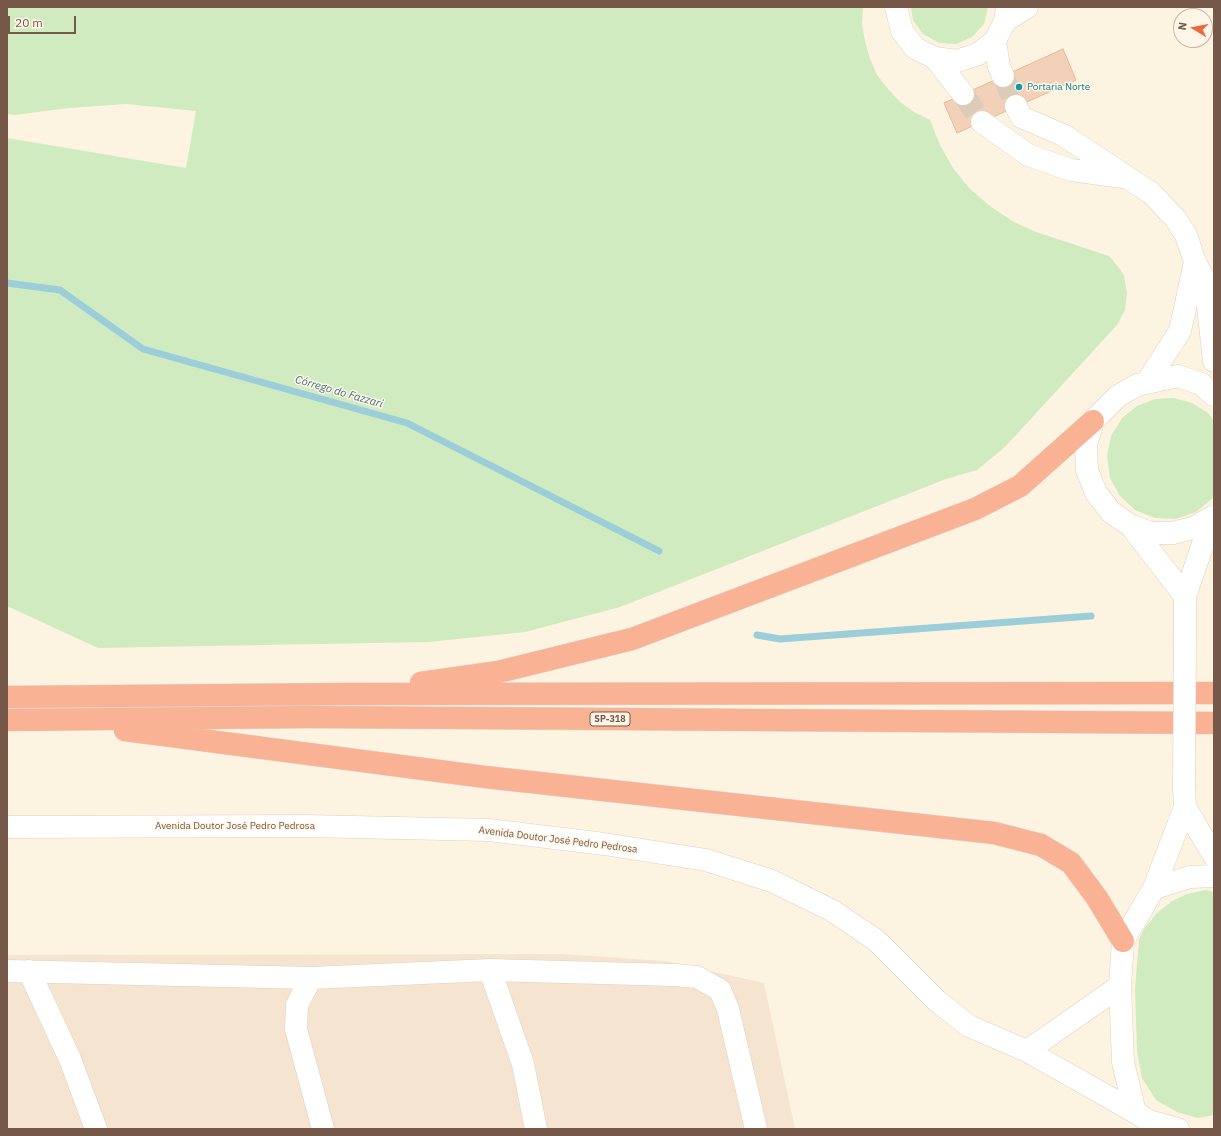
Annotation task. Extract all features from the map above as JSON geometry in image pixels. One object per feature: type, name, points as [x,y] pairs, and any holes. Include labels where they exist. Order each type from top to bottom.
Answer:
[{"type":"highway","points":[[342,694],[498,672],[632,639],[975,509],[1020,486],[1093,421]]},
{"type":"highway","points":[[7,697],[342,694],[1214,693]]},
{"type":"highway","name":"SP-318","points":[[7,720],[309,717],[1214,723]]},
{"type":"highway","points":[[42,719],[485,777],[994,833],[1041,845],[1071,864],[1097,898],[1123,941]]},
{"type":"street","points":[[896,7],[902,30],[916,48],[935,58],[956,61],[978,54],[995,40],[1006,14],[1027,7]]},
{"type":"street","points":[[995,40],[999,67],[1003,76]]},
{"type":"street","points":[[935,58],[963,94]]},
{"type":"street","points":[[1128,178],[1072,170],[1028,155],[991,128],[1018,112],[1063,135],[1151,193],[1175,218],[1186,235],[1195,262],[1205,280],[1214,361]]},
{"type":"street","points":[[1147,382],[1180,330],[1195,262]]},
{"type":"street","points":[[1185,596],[1131,526],[1111,512],[1096,493],[1087,470],[1086,445],[1093,421],[1118,396],[1137,385],[1178,376],[1201,384],[1214,395]]},
{"type":"street","points":[[1131,526],[1152,532],[1173,533],[1193,528],[1213,517]]},
{"type":"street","points":[[1145,1121],[1123,1062],[1120,986],[1123,941],[1154,888],[1184,797],[1185,596],[1213,517]]},
{"type":"street","points":[[1184,797],[1214,856]]},
{"type":"street","name":"Avenida Doutor José Pedro Pedrosa","points":[[7,826],[306,826],[489,830],[604,844],[706,860],[772,881],[833,911],[877,941],[937,1001],[969,1026],[1027,1051],[1145,1121],[1178,1129]]},
{"type":"street","points":[[1154,888],[1190,877],[1214,876]]},
{"type":"street","points":[[490,970],[523,1064],[536,1129]]},
{"type":"street","points":[[7,972],[29,971],[311,978],[490,970],[675,975],[697,977],[720,990],[728,1009],[756,1129]]},
{"type":"street","points":[[29,971],[70,1059],[96,1129]]},
{"type":"street","points":[[311,978],[297,1005],[296,1029],[323,1129]]},
{"type":"street","points":[[1027,1051],[1120,986]]},
{"type":"shaded area","points":[[562,954],[664,961],[764,983],[795,1129],[7,1129],[7,955]]},
{"type":"green space","points":[[7,7],[863,7],[862,24],[865,41],[870,59],[877,75],[900,102],[914,112],[930,120],[940,145],[953,168],[970,189],[990,206],[1012,221],[1036,232],[1109,256],[1124,276],[1127,293],[1125,310],[1117,325],[1005,447],[977,470],[946,479],[620,607],[525,632],[428,642],[98,648],[7,606],[7,138],[186,168],[196,111],[126,104],[69,108],[14,115],[7,114]]},
{"type":"green space","points":[[911,7],[988,7],[984,24],[972,37],[956,44],[939,43],[923,34],[913,20]]},
{"type":"green space","points":[[1174,398],[1192,403],[1208,413],[1214,421],[1214,497],[1196,512],[1176,519],[1155,518],[1135,510],[1120,496],[1110,478],[1107,456],[1111,436],[1122,418],[1137,406],[1155,399]]},
{"type":"green space","points":[[1206,890],[1214,892],[1214,1115],[1198,1118],[1177,1112],[1156,1100],[1142,1078],[1137,1051],[1135,989],[1139,940],[1144,929],[1157,913],[1172,901],[1187,894]]},
{"type":"building","name":"Portaria Norte","points":[[1063,49],[1076,80],[957,133],[944,103]]},
{"type":"waterway","name":"Córrego do Fazzari","points":[[7,283],[60,290],[143,349],[407,423],[659,551]]},
{"type":"waterway","points":[[757,635],[780,639],[1091,616]]},
{"type":"tunnel","points":[[1003,76],[1016,106]]},
{"type":"tunnel","points":[[963,94],[982,122]]},
{"type":"place","name":"Portaria Norte","points":[[1019,87]]}]
